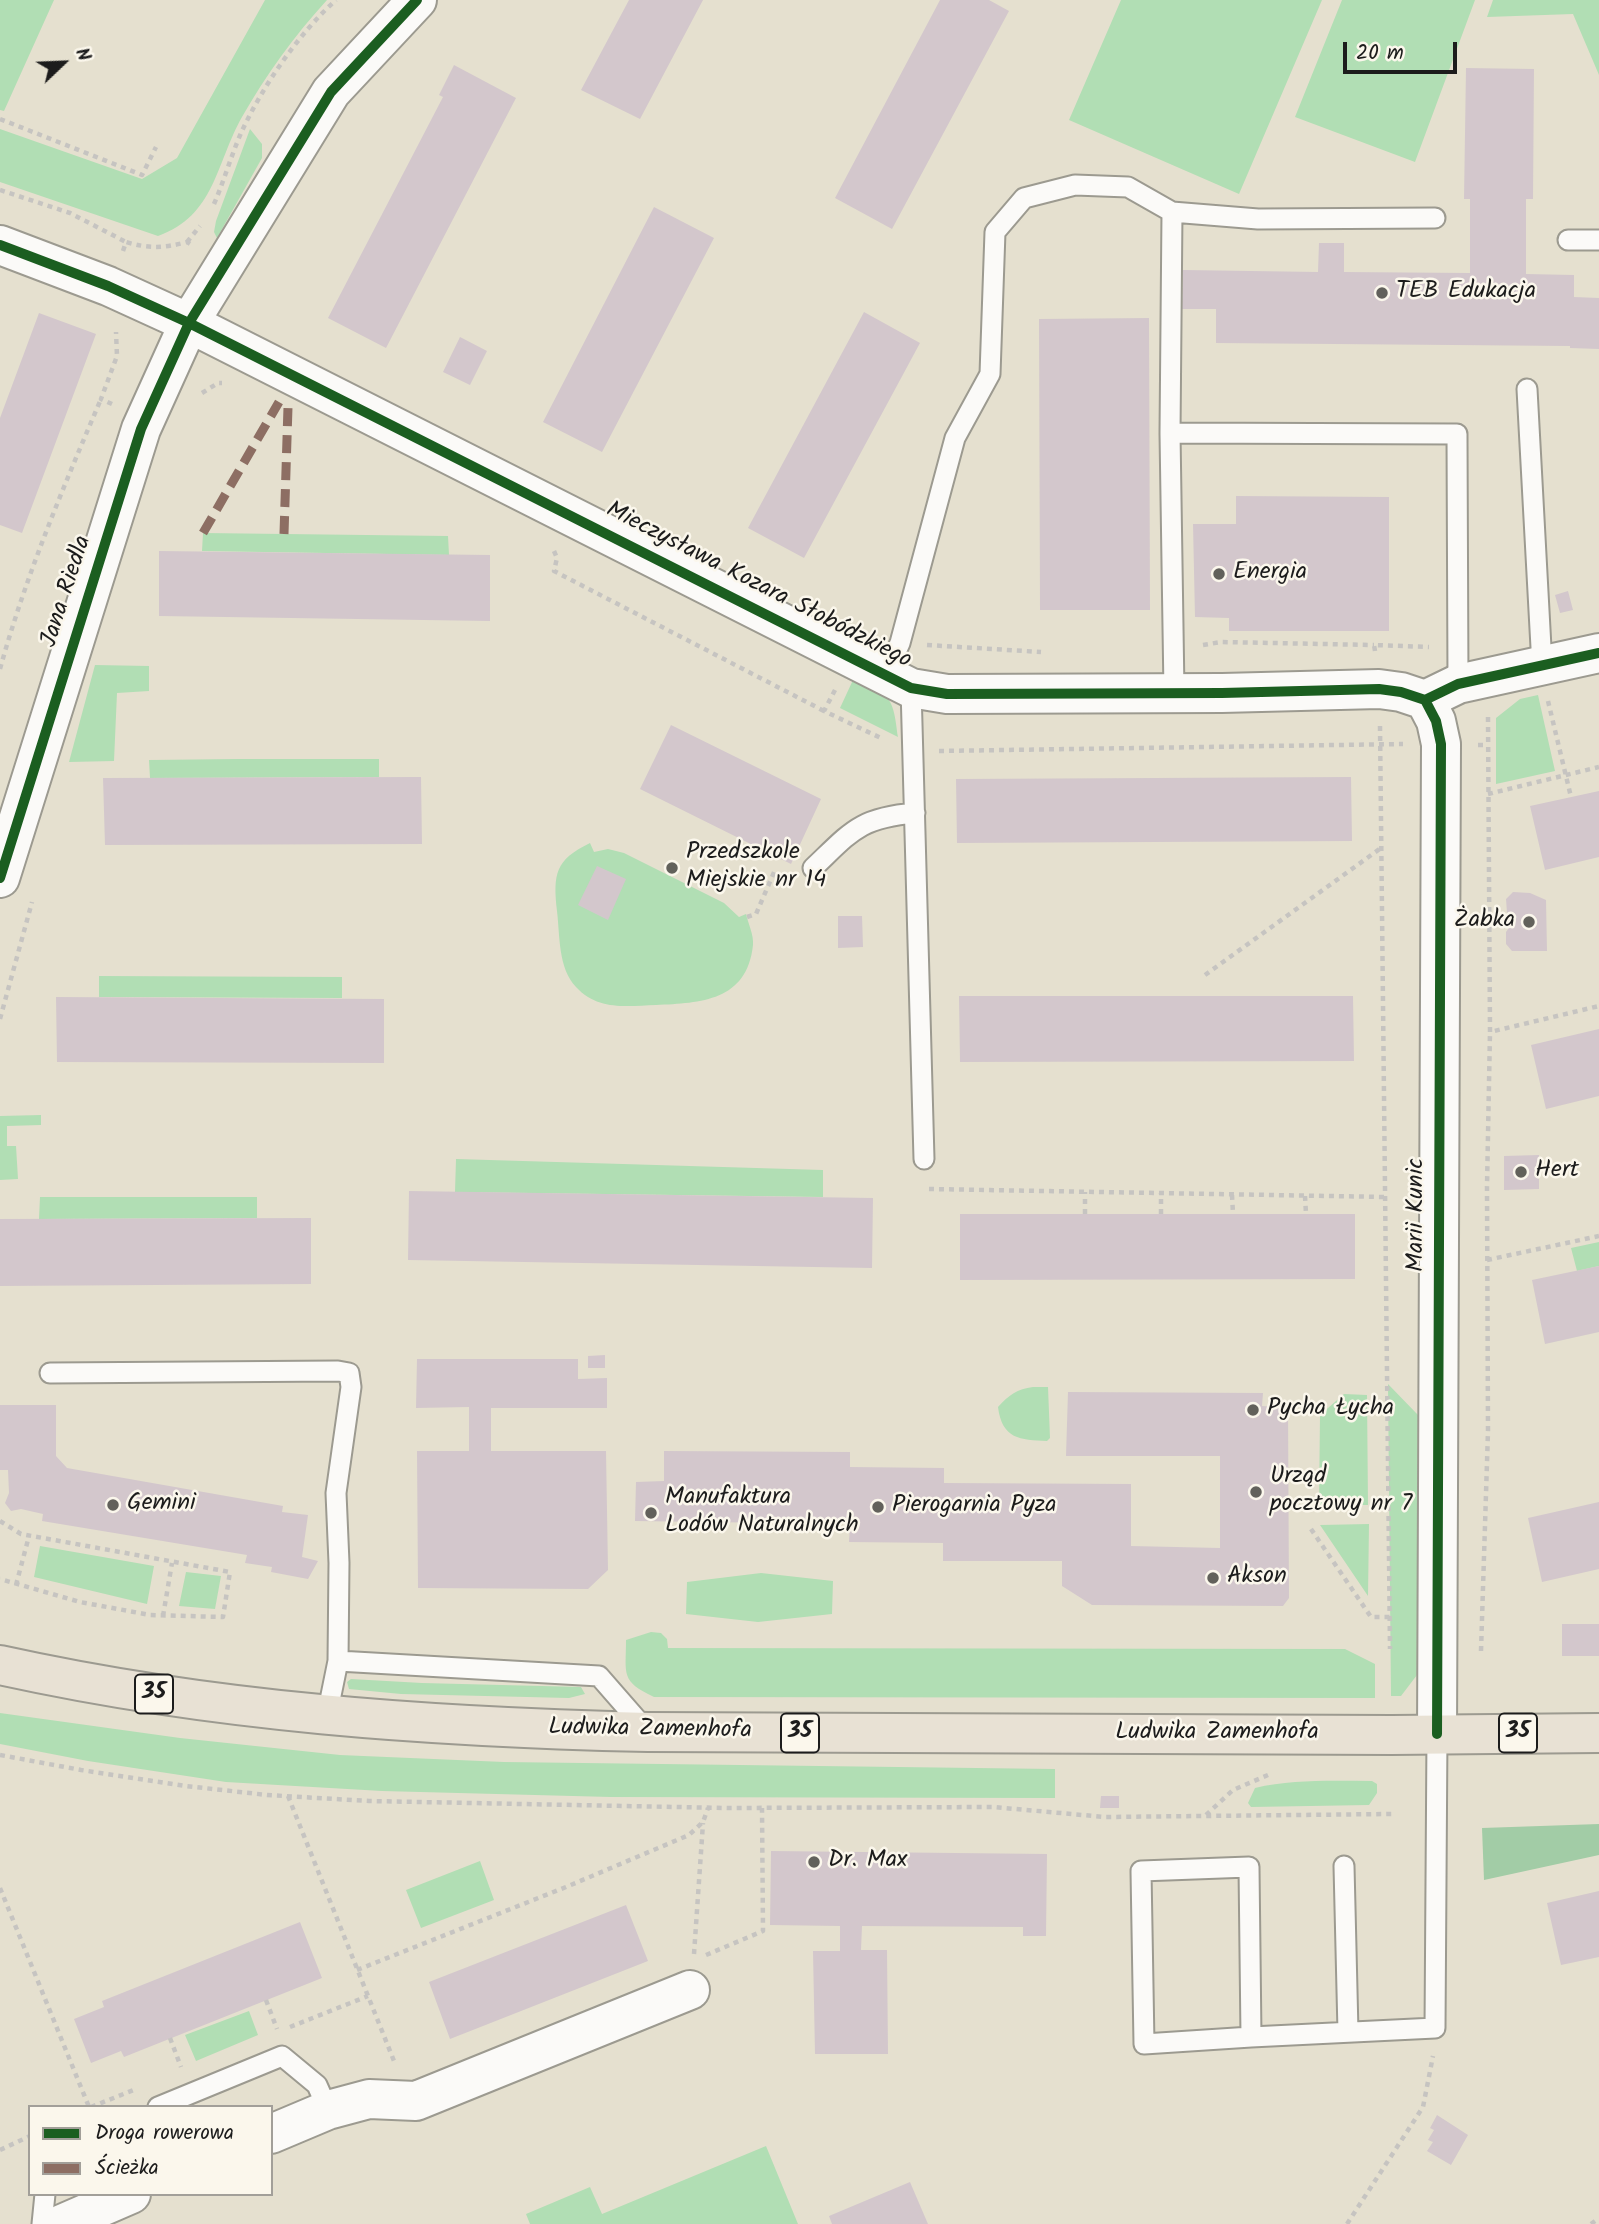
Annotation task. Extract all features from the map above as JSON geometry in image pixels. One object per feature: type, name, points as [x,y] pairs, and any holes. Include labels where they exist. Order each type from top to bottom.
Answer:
[{"type":"main road","name":"Ludwika Zamenhofa","points":[[7,1664],[170,1696],[430,1724],[648,1732],[1599,1733]]},
{"type":"street","name":"Jana Riedla","points":[[1,865],[141,429],[189,323],[331,92],[418,0]]},
{"type":"street","name":"Mieczysława Kozara Słobódzkiego","points":[[0,245],[108,286],[189,323],[947,694],[1222,694],[1379,690],[1401,692],[1425,700]]},
{"type":"street","points":[[1425,700],[1458,684],[1545,683],[1599,653]]},
{"type":"street","name":"Marii Kunic","points":[[1425,700],[1436,721],[1441,744],[1437,1734]]},
{"type":"street","points":[[273,2133],[328,2109],[369,2099],[416,2101],[690,1990]]},
{"type":"street","points":[[62,2224],[126,2196]]},
{"type":"lane","points":[[925,1159],[913,749],[887,666],[955,438],[990,374],[995,232],[1024,198],[1075,185],[1128,187],[1172,212],[1258,219],[1435,218]]},
{"type":"lane","points":[[1172,212],[1170,433],[1174,692]]},
{"type":"lane","points":[[1568,240],[1599,240]]},
{"type":"lane","points":[[1527,389],[1545,683]]},
{"type":"lane","points":[[1170,433],[1457,433],[1458,684]]},
{"type":"lane","points":[[813,868],[855,828],[886,816],[915,813]]},
{"type":"lane","points":[[50,1373],[349,1373],[351,1387],[336,1493],[339,1563],[338,1661],[327,1715]]},
{"type":"lane","points":[[338,1661],[599,1676],[648,1732]]},
{"type":"lane","points":[[1251,2038],[1249,1867],[1141,1871],[1144,2044],[1435,2028],[1437,1734]]},
{"type":"lane","points":[[1344,1866],[1348,2032]]},
{"type":"lane","points":[[163,2105],[282,2056],[317,2085],[328,2109]]},
{"type":"lane","points":[[42,2224],[45,2196]]},
{"type":"path","points":[[213,206],[242,132],[268,86],[297,42],[336,0]]},
{"type":"path","points":[[0,119],[142,175],[156,147]]},
{"type":"path","points":[[0,190],[70,213],[126,243]]},
{"type":"path","points":[[187,242],[201,225]]},
{"type":"path","points":[[0,669],[18,605],[39,546],[101,399]]},
{"type":"path","points":[[1173,650],[1221,642],[1374,645]]},
{"type":"path","points":[[1051,653],[887,666],[824,712],[898,746],[913,749],[954,751],[1488,745]]},
{"type":"path","points":[[1545,683],[1571,797]]},
{"type":"path","points":[[1481,1651],[1488,1431],[1488,715]]},
{"type":"path","points":[[1488,794],[1599,768]]},
{"type":"path","points":[[1205,975],[1382,848]]},
{"type":"path","points":[[747,918],[756,914],[775,870]]},
{"type":"path","points":[[1490,1032],[1599,1006]]},
{"type":"path","points":[[925,1159],[929,1189],[1386,1197]]},
{"type":"path","points":[[1085,1192],[1085,1214]]},
{"type":"path","points":[[1160,1214],[1161,1193]]},
{"type":"path","points":[[1232,1195],[1233,1214]]},
{"type":"path","points":[[1306,1196],[1306,1214]]},
{"type":"path","points":[[1487,1260],[1599,1236]]},
{"type":"path","points":[[0,1521],[29,1536],[230,1572],[223,1617],[163,1616],[80,1602],[0,1579]]},
{"type":"path","points":[[1311,1529],[1371,1617],[1390,1617]]},
{"type":"path","points":[[16,1585],[29,1536]]},
{"type":"path","points":[[163,1616],[172,1563]]},
{"type":"path","points":[[0,1755],[186,1786],[288,1796],[475,1804],[708,1808],[993,1807],[1105,1817],[1392,1814]]},
{"type":"path","points":[[1206,1816],[1233,1790],[1270,1774]]},
{"type":"path","points":[[288,1796],[398,2071]]},
{"type":"path","points":[[708,1808],[703,1822],[694,1961],[763,1931],[762,1808]]},
{"type":"path","points":[[357,1970],[689,1835],[703,1822]]},
{"type":"path","points":[[0,1888],[88,2105]]},
{"type":"path","points":[[266,2000],[278,2032]]},
{"type":"path","points":[[1347,2224],[1423,2107],[1433,2058],[1435,2028]]},
{"type":"path","points":[[170,2038],[182,2070]]},
{"type":"path","points":[[0,2150],[28,2137]]},
{"type":"path","points":[[1591,2224],[1599,2218]]},
{"type":"green space","points":[[0,0],[54,0],[4,111],[0,110]]},
{"type":"green space","points":[[265,0],[327,0],[292,42],[261,86],[233,134],[203,202],[177,227],[158,236],[0,182],[0,129],[142,179],[177,158]]},
{"type":"green space","points":[[1121,0],[1322,0],[1239,194],[1069,120]]},
{"type":"green space","points":[[1342,0],[1475,0],[1415,162],[1295,117]]},
{"type":"green space","points":[[1493,0],[1599,0],[1599,75],[1573,14],[1487,17]]},
{"type":"green space","points":[[250,129],[262,144],[262,158],[217,238],[214,232],[216,221]]},
{"type":"green space","points":[[203,533],[448,536],[449,555],[202,551]]},
{"type":"green space","points":[[95,665],[149,666],[149,691],[117,693],[114,761],[69,762]]},
{"type":"green space","points":[[853,680],[888,699],[892,705],[898,737],[840,708]]},
{"type":"green space","points":[[1538,695],[1555,771],[1496,784],[1496,718],[1520,699]]},
{"type":"green space","points":[[379,759],[379,777],[150,778],[149,760]]},
{"type":"green space","points":[[590,843],[594,852],[608,849],[624,853],[724,903],[739,917],[746,914],[753,945],[749,964],[742,978],[719,995],[689,1003],[613,1005],[603,1004],[585,995],[570,979],[563,961],[556,878],[563,862]]},
{"type":"green space","points":[[99,976],[342,977],[342,998],[99,997]]},
{"type":"green space","points":[[41,1115],[41,1125],[7,1126],[7,1146],[16,1146],[18,1179],[0,1180],[0,1116]]},
{"type":"green space","points":[[456,1159],[823,1170],[823,1197],[455,1192]]},
{"type":"green space","points":[[40,1197],[257,1197],[257,1218],[39,1219]]},
{"type":"green space","points":[[1599,1242],[1599,1266],[1577,1271],[1571,1248]]},
{"type":"green space","points":[[1388,1384],[1418,1415],[1417,1675],[1401,1696],[1391,1696]]},
{"type":"green space","points":[[1048,1387],[1050,1438],[1047,1441],[1014,1436],[1008,1432],[1000,1418],[998,1407],[1006,1399],[1018,1391]]},
{"type":"green space","points":[[1344,1394],[1367,1395],[1368,1505],[1319,1505],[1320,1415]]},
{"type":"green space","points":[[1369,1524],[1368,1596],[1320,1525]]},
{"type":"green space","points":[[40,1546],[154,1566],[147,1604],[34,1577]]},
{"type":"green space","points":[[186,1572],[221,1576],[215,1609],[179,1606]]},
{"type":"green space","points":[[761,1573],[833,1581],[832,1614],[758,1622],[686,1614],[687,1582]]},
{"type":"green space","points":[[651,1632],[661,1633],[667,1639],[668,1648],[1345,1649],[1375,1664],[1375,1698],[654,1697],[630,1681],[626,1669],[626,1640]]},
{"type":"green space","points":[[351,1679],[581,1687],[585,1694],[569,1698],[401,1694],[349,1689],[347,1682]]},
{"type":"green space","points":[[0,1713],[180,1738],[340,1755],[504,1762],[1055,1769],[1055,1798],[611,1797],[382,1791],[226,1782],[88,1761],[0,1744]]},
{"type":"green space","points":[[1313,1781],[1372,1781],[1377,1784],[1377,1793],[1369,1805],[1251,1807],[1248,1803],[1255,1788],[1269,1785]]},
{"type":"green space","points":[[1599,1824],[1599,1855],[1484,1880],[1482,1828]]},
{"type":"green space","points":[[480,1861],[494,1900],[421,1928],[406,1890]]},
{"type":"green space","points":[[249,2011],[258,2035],[196,2061],[185,2035]]},
{"type":"green space","points":[[766,2146],[798,2224],[530,2224],[526,2214],[590,2187],[602,2214]]},
{"type":"building","points":[[629,0],[703,0],[640,119],[581,90]]},
{"type":"building","points":[[940,0],[989,0],[1009,11],[892,229],[835,198]]},
{"type":"building","points":[[454,65],[516,98],[386,348],[328,318],[443,97],[439,95]]},
{"type":"building","points":[[1466,68],[1534,69],[1533,199],[1526,199],[1526,274],[1574,275],[1574,297],[1599,298],[1599,349],[1570,346],[1216,343],[1216,309],[1182,309],[1183,270],[1318,272],[1319,243],[1344,243],[1344,272],[1470,273],[1470,199],[1464,199]]},
{"type":"building","points":[[654,207],[714,238],[602,452],[543,422]]},
{"type":"building","points":[[864,312],[920,343],[804,558],[748,528]]},
{"type":"building","points":[[39,313],[96,334],[22,533],[0,525],[0,418]]},
{"type":"building","points":[[1149,318],[1150,610],[1040,610],[1039,319]]},
{"type":"building","points":[[460,337],[487,351],[470,385],[443,372]]},
{"type":"building","points":[[1236,496],[1389,497],[1389,631],[1229,631],[1229,618],[1195,617],[1193,524],[1236,524]]},
{"type":"building","points":[[159,551],[490,555],[490,621],[159,616]]},
{"type":"building","points":[[1568,591],[1573,610],[1560,613],[1555,595]]},
{"type":"building","points":[[671,725],[821,799],[791,864],[640,789]]},
{"type":"building","points":[[421,777],[422,844],[105,845],[103,778]]},
{"type":"building","points":[[1351,777],[1352,841],[957,843],[956,779]]},
{"type":"building","points":[[1599,791],[1599,857],[1545,870],[1530,806]]},
{"type":"building","points":[[597,866],[626,879],[608,920],[578,905]]},
{"type":"building","name":"Żabka","points":[[1513,892],[1530,893],[1546,900],[1547,951],[1512,951],[1506,944],[1506,932],[1511,925],[1506,899]]},
{"type":"building","points":[[838,916],[862,916],[863,947],[838,948]]},
{"type":"building","points":[[959,996],[1353,996],[1354,1061],[960,1062]]},
{"type":"building","points":[[56,997],[384,999],[384,1063],[57,1062]]},
{"type":"building","points":[[1599,1029],[1599,1096],[1546,1109],[1531,1045]]},
{"type":"building","name":"Hert","points":[[1539,1155],[1539,1189],[1504,1190],[1504,1156]]},
{"type":"building","points":[[409,1191],[873,1198],[872,1268],[408,1260]]},
{"type":"building","points":[[960,1214],[1355,1214],[1355,1279],[960,1280]]},
{"type":"building","points":[[311,1218],[311,1284],[0,1286],[0,1219]]},
{"type":"building","points":[[1599,1266],[1599,1332],[1545,1344],[1532,1280]]},
{"type":"building","points":[[605,1355],[605,1368],[588,1368],[588,1356]]},
{"type":"building","points":[[417,1359],[578,1359],[578,1379],[607,1378],[607,1408],[491,1408],[491,1451],[606,1451],[608,1570],[588,1589],[418,1588],[417,1451],[469,1451],[469,1407],[416,1408]]},
{"type":"building","points":[[1068,1392],[1263,1393],[1262,1406],[1288,1408],[1289,1598],[1283,1606],[1092,1605],[1062,1586],[1062,1561],[943,1561],[943,1543],[849,1542],[850,1524],[635,1521],[636,1482],[664,1481],[664,1451],[850,1452],[850,1467],[944,1468],[944,1483],[1131,1484],[1131,1546],[1220,1548],[1220,1456],[1066,1456]]},
{"type":"building","points":[[0,1405],[56,1405],[56,1456],[67,1468],[283,1506],[282,1512],[308,1515],[302,1557],[318,1561],[308,1579],[271,1572],[272,1567],[245,1563],[247,1555],[42,1521],[43,1514],[21,1509],[11,1511],[5,1503],[9,1493],[8,1470],[0,1470]]},
{"type":"building","points":[[1599,1502],[1599,1569],[1542,1582],[1528,1518]]},
{"type":"building","points":[[1562,1624],[1599,1624],[1599,1656],[1562,1656]]},
{"type":"building","points":[[1101,1796],[1119,1796],[1119,1808],[1100,1808]]},
{"type":"building","points":[[771,1851],[1047,1854],[1046,1936],[1023,1936],[1023,1927],[862,1926],[861,1950],[887,1950],[888,2054],[815,2054],[813,1951],[840,1951],[840,1926],[770,1925]]},
{"type":"building","points":[[1599,1891],[1599,1957],[1561,1965],[1547,1903]]},
{"type":"building","points":[[626,1905],[648,1961],[450,2039],[429,1982]]},
{"type":"building","points":[[300,1922],[322,1978],[124,2057],[121,2051],[91,2063],[74,2019],[104,2007],[102,2001]]},
{"type":"building","points":[[1437,2115],[1468,2135],[1451,2165],[1427,2151],[1433,2142],[1428,2140],[1434,2130],[1430,2128]]},
{"type":"building","points":[[910,2182],[928,2224],[832,2224],[829,2216]]},
{"type":"marked path","points":[[203,533],[279,402]]},
{"type":"marked path","points":[[284,534],[288,407]]},
{"type":"cycle path","points":[[0,878],[141,429],[189,323],[331,92],[417,0]]},
{"type":"cycle path","points":[[0,245],[108,286],[189,323],[911,688],[947,694],[1222,693],[1379,689],[1401,692],[1425,700],[1458,684],[1599,653]]},
{"type":"cycle path","points":[[1425,700],[1436,721],[1441,744],[1437,1734]]},
{"type":"place","name":"TEB Edukacja","points":[[1382,293]]},
{"type":"place","name":"Energia","points":[[1219,574]]},
{"type":"place","name":"Przedszkole Miejskie nr 14","points":[[672,868]]},
{"type":"place","name":"Żabka","points":[[1529,922]]},
{"type":"place","name":"Hert","points":[[1521,1172]]},
{"type":"place","name":"Pycha Łycha","points":[[1253,1410]]},
{"type":"place","name":"Urząd pocztowy nr 7","points":[[1256,1492]]},
{"type":"place","name":"Gemini","points":[[113,1505]]},
{"type":"place","name":"Pierogarnia Pyza","points":[[878,1507]]},
{"type":"place","name":"Manufaktura Lodów Naturalnych","points":[[651,1513]]},
{"type":"place","name":"Akson","points":[[1213,1578]]},
{"type":"place","name":"Dr. Max","points":[[814,1862]]}]
